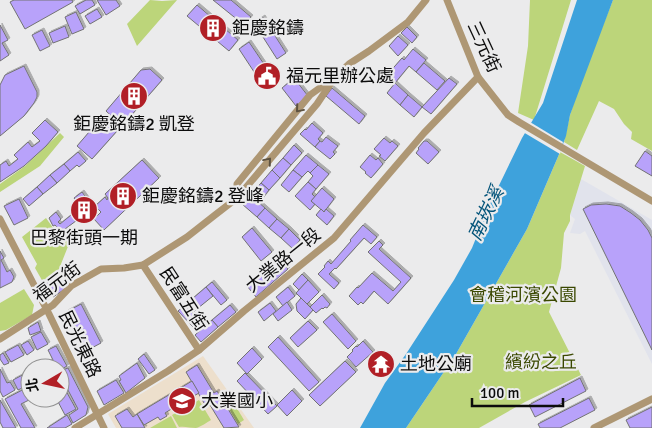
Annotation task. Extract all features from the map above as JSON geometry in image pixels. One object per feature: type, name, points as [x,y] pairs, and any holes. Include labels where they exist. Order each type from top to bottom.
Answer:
[{"type":"street","name":"福元街","points":[[237,198],[237,184],[310,95],[349,64],[408,22],[426,0]]},
{"type":"street","name":"三元街","points":[[447,0],[478,77],[508,115],[652,201]]},
{"type":"street","name":"福元街","points":[[0,339],[53,305],[71,286],[101,269],[143,265],[187,237],[237,198],[317,104],[335,76]]},
{"type":"street","name":"大業路一段","points":[[75,428],[168,372],[199,350],[334,238],[424,133],[478,77]]},
{"type":"street","name":"民光東路","points":[[0,219],[104,428]]},
{"type":"street","name":"民富五街","points":[[143,265],[199,350]]},
{"type":"street","points":[[594,428],[612,423],[652,399]]},
{"type":"shaded area","points":[[581,179],[652,220],[652,364],[585,231],[580,234],[570,233],[575,219],[570,215]]},
{"type":"shaded area","name":"大業國小","points":[[203,356],[254,428],[116,428],[108,414]]},
{"type":"green space","points":[[150,0],[177,0],[137,46],[127,24]]},
{"type":"green space","points":[[530,0],[571,0],[534,120],[518,113],[528,46]]},
{"type":"green space","points":[[613,0],[652,0],[652,151],[631,139],[632,132],[614,109],[599,101],[577,150],[564,142],[570,115],[582,78]]},
{"type":"green space","points":[[60,133],[64,137],[40,166],[0,192],[0,184],[25,166]]},
{"type":"green space","name":"會稽河濱公園","points":[[560,152],[585,166],[570,215],[570,221],[564,233],[561,268],[549,312],[581,375],[525,402],[479,428],[406,428],[456,354],[527,229]]},
{"type":"green space","points":[[46,218],[56,232],[64,235],[69,244],[59,269],[43,282],[35,268],[37,264],[22,237]]},
{"type":"green space","points":[[24,289],[34,305],[32,315],[6,330],[0,331],[0,303]]},
{"type":"green space","points":[[226,390],[244,420],[238,424],[220,394]]},
{"type":"green space","points":[[199,400],[211,420],[196,428],[179,427],[172,415]]},
{"type":"green space","points":[[171,416],[177,428],[150,428]]},
{"type":"water","name":"南崁溪","points":[[577,0],[613,0],[570,115],[566,136],[560,152],[527,229],[456,354],[406,428],[360,428],[385,383],[454,280],[472,248],[489,206],[522,138],[543,103]]},
{"type":"pier","points":[[530,122],[563,142],[560,154],[523,132]]},
{"type":"building","points":[[14,0],[72,0],[73,2],[25,29],[10,2]]},
{"type":"building","points":[[86,0],[92,0],[95,5],[80,14],[75,6]]},
{"type":"building","points":[[97,0],[116,0],[120,6],[106,15]]},
{"type":"building","name":"鉅慶銘鑄","points":[[213,0],[231,0],[251,17],[244,25]]},
{"type":"building","name":"鉅慶銘鑄","points":[[197,5],[238,40],[229,51],[187,16]]},
{"type":"building","points":[[97,9],[102,17],[90,24],[85,16]]},
{"type":"building","points":[[76,12],[84,29],[72,34],[65,17]]},
{"type":"building","points":[[263,17],[286,53],[277,59],[254,23]]},
{"type":"building","points":[[0,25],[8,40],[2,43],[9,55],[0,61]]},
{"type":"building","points":[[65,26],[69,37],[53,43],[49,33]]},
{"type":"building","points":[[407,27],[417,37],[412,43],[401,33]]},
{"type":"building","points":[[42,30],[50,46],[40,51],[32,35]]},
{"type":"building","points":[[398,36],[408,45],[398,56],[389,46]]},
{"type":"building","points":[[249,42],[268,70],[271,68],[276,75],[262,84],[239,49]]},
{"type":"building","points":[[413,49],[426,60],[416,72],[409,66],[395,83],[387,75]]},
{"type":"building","points":[[424,63],[445,81],[437,90],[416,72]]},
{"type":"building","points":[[24,66],[37,92],[37,97],[24,116],[0,136],[0,85],[5,75]]},
{"type":"building","name":"鉅慶銘鑄2 凱登","points":[[150,69],[162,80],[122,126],[106,111],[141,70]]},
{"type":"building","points":[[294,78],[308,96],[296,106],[282,88]]},
{"type":"building","points":[[449,78],[457,84],[431,114],[422,107]]},
{"type":"building","points":[[395,83],[408,95],[400,105],[387,93]]},
{"type":"building","points":[[332,88],[365,116],[359,124],[326,96]]},
{"type":"building","points":[[408,95],[422,107],[414,117],[400,105]]},
{"type":"building","points":[[102,117],[117,131],[92,159],[77,146]]},
{"type":"building","points":[[45,120],[58,132],[24,166],[0,182],[0,165],[6,161],[9,166],[18,159],[14,155],[28,142],[32,147],[40,141],[32,133]]},
{"type":"building","points":[[312,123],[323,133],[315,147],[300,134]]},
{"type":"building","points":[[326,137],[338,146],[333,152],[335,154],[330,159],[315,147]]},
{"type":"building","points":[[384,138],[398,146],[385,161],[374,149]]},
{"type":"building","points":[[424,141],[427,141],[439,152],[428,164],[416,153]]},
{"type":"building","points":[[294,145],[302,153],[291,165],[283,158]]},
{"type":"building","points":[[645,151],[652,156],[652,176],[635,166]]},
{"type":"building","points":[[78,152],[86,161],[70,171],[64,164]]},
{"type":"building","points":[[306,155],[318,165],[310,173],[308,171],[302,177],[293,170]]},
{"type":"building","points":[[370,155],[376,160],[378,158],[383,164],[371,178],[360,167]]},
{"type":"building","points":[[283,158],[291,165],[280,178],[272,170]]},
{"type":"building","name":"鉅慶銘鑄2 登峰","points":[[142,160],[159,178],[104,230],[94,219],[101,212],[95,206],[105,197],[107,200],[108,198],[105,194]]},
{"type":"building","points":[[64,164],[70,171],[57,183],[50,175]]},
{"type":"building","points":[[318,165],[329,174],[316,189],[308,182],[313,176],[310,173]]},
{"type":"building","points":[[272,170],[280,178],[269,190],[261,183]]},
{"type":"building","points":[[293,170],[302,177],[289,192],[281,185]]},
{"type":"building","points":[[50,175],[57,183],[43,194],[37,187]]},
{"type":"building","points":[[308,182],[316,189],[312,194],[315,197],[311,201],[315,204],[310,210],[295,196]]},
{"type":"building","points":[[261,183],[269,190],[259,203],[250,195]]},
{"type":"building","points":[[37,187],[43,194],[29,206],[23,199]]},
{"type":"building","points":[[322,188],[334,199],[324,212],[311,201]]},
{"type":"building","name":"巴黎街頭一期","points":[[82,192],[90,203],[87,206],[93,214],[88,219],[84,215],[61,232],[55,225],[53,226],[49,218],[56,212],[61,219],[58,222],[60,224],[81,207],[74,198]]},
{"type":"building","points":[[250,195],[265,208],[257,217],[242,204]]},
{"type":"building","points":[[19,199],[28,218],[14,225],[4,206]]},
{"type":"building","points":[[606,204],[620,206],[631,213],[640,220],[652,238],[652,350],[583,209],[591,205]]},
{"type":"building","points":[[265,208],[277,219],[269,228],[257,217]]},
{"type":"building","points":[[321,209],[324,212],[326,209],[334,216],[327,225],[316,215]]},
{"type":"building","points":[[277,219],[289,229],[281,238],[269,228]]},
{"type":"building","points":[[363,225],[377,237],[371,244],[364,238],[336,269],[329,274],[339,283],[334,289],[318,274],[328,261],[331,264]]},
{"type":"building","points":[[252,228],[272,252],[261,261],[242,237]]},
{"type":"building","points":[[289,229],[300,240],[293,249],[281,238]]},
{"type":"building","points":[[379,241],[383,245],[379,249],[411,278],[388,304],[374,291],[363,304],[361,302],[358,305],[349,296],[372,273],[393,291],[401,282],[368,252]]},
{"type":"building","points":[[0,251],[4,258],[1,260],[7,272],[10,270],[14,277],[12,282],[0,288]]},
{"type":"building","points":[[279,259],[288,269],[256,297],[247,286]]},
{"type":"building","points":[[302,274],[308,280],[299,290],[293,284]]},
{"type":"building","points":[[61,275],[64,280],[61,282],[65,289],[53,297],[45,284]]},
{"type":"building","points":[[308,280],[319,292],[307,304],[296,293]]},
{"type":"building","points":[[212,282],[227,300],[221,305],[206,287]]},
{"type":"building","points":[[206,287],[213,296],[192,313],[185,305]]},
{"type":"building","points":[[288,287],[295,296],[283,306],[276,297]]},
{"type":"building","points":[[322,295],[330,304],[327,308],[322,308],[316,313],[310,307]]},
{"type":"building","points":[[301,298],[313,310],[305,319],[297,311],[296,304]]},
{"type":"building","points":[[287,302],[292,310],[278,321],[273,314]]},
{"type":"building","points":[[270,303],[276,311],[264,321],[258,312]]},
{"type":"building","points":[[81,304],[101,343],[86,351],[66,312]]},
{"type":"building","points":[[185,305],[200,322],[193,327],[178,311]]},
{"type":"building","points":[[230,305],[236,312],[218,327],[212,320]]},
{"type":"building","points":[[332,314],[356,341],[348,349],[323,322]]},
{"type":"building","points":[[212,320],[218,327],[201,342],[195,335]]},
{"type":"building","points":[[308,321],[317,330],[298,347],[290,338]]},
{"type":"building","points":[[38,322],[41,331],[30,335],[28,328]]},
{"type":"building","points":[[41,332],[48,344],[37,350],[31,337]]},
{"type":"building","points":[[278,337],[319,382],[309,391],[268,347]]},
{"type":"building","points":[[28,341],[34,350],[27,355],[21,345]]},
{"type":"building","points":[[363,341],[373,352],[356,367],[347,357]]},
{"type":"building","points":[[18,345],[24,355],[11,362],[5,352]]},
{"type":"building","points":[[56,346],[63,358],[52,358],[48,350]]},
{"type":"building","points":[[252,348],[262,359],[247,374],[237,363]]},
{"type":"building","points":[[3,353],[9,363],[4,365],[0,359],[0,355]]},
{"type":"building","points":[[144,354],[155,370],[149,374],[138,359]]},
{"type":"building","points":[[345,361],[356,372],[320,406],[309,395]]},
{"type":"building","points":[[137,363],[145,378],[126,393],[119,381],[121,380],[119,376]]},
{"type":"building","points":[[197,365],[214,393],[217,391],[239,427],[224,428],[210,405],[204,403],[186,372]]},
{"type":"building","points":[[0,369],[7,383],[10,382],[15,390],[3,397],[0,391]]},
{"type":"building","points":[[70,372],[88,407],[86,415],[73,423],[69,415],[78,409],[70,394]]},
{"type":"building","points":[[245,373],[277,406],[268,414],[237,381]]},
{"type":"building","points":[[20,376],[20,389],[18,390],[13,380]]},
{"type":"building","points":[[580,378],[586,391],[535,417],[529,405]]},
{"type":"building","points":[[116,380],[124,393],[104,405],[97,391]]},
{"type":"building","points":[[192,381],[199,393],[178,405],[180,408],[174,411],[173,408],[165,413],[167,416],[160,420],[158,417],[144,425],[137,414]]},
{"type":"building","points":[[292,390],[302,401],[287,416],[277,405]]},
{"type":"building","points":[[20,391],[20,408],[23,408],[35,428],[21,428],[5,399]]},
{"type":"building","points":[[70,398],[76,409],[65,415],[61,408],[70,408]]},
{"type":"building","points":[[589,398],[595,410],[560,428],[540,428],[538,424]]},
{"type":"building","points":[[0,400],[16,428],[3,428],[0,422]]},
{"type":"building","points":[[652,407],[652,428],[630,428],[626,420]]},
{"type":"building","points":[[127,409],[133,417],[137,414],[145,428],[122,428],[115,416]]},
{"type":"building","points":[[67,415],[72,424],[65,428],[47,428]]},
{"type":"place","name":"鉅慶銘鑄","points":[[213,28]]},
{"type":"place","name":"福元里辦公處","points":[[267,76]]},
{"type":"place","name":"鉅慶銘鑄2 凱登","points":[[134,96]]},
{"type":"place","name":"鉅慶銘鑄2 登峰","points":[[123,196]]},
{"type":"place","name":"巴黎街頭一期","points":[[84,210]]},
{"type":"place","name":"土地公廟","points":[[381,364]]},
{"type":"place","name":"大業國小","points":[[182,401]]},
{"type":"park label","name":"繽紛之丘","points":[[541,362]]}]
